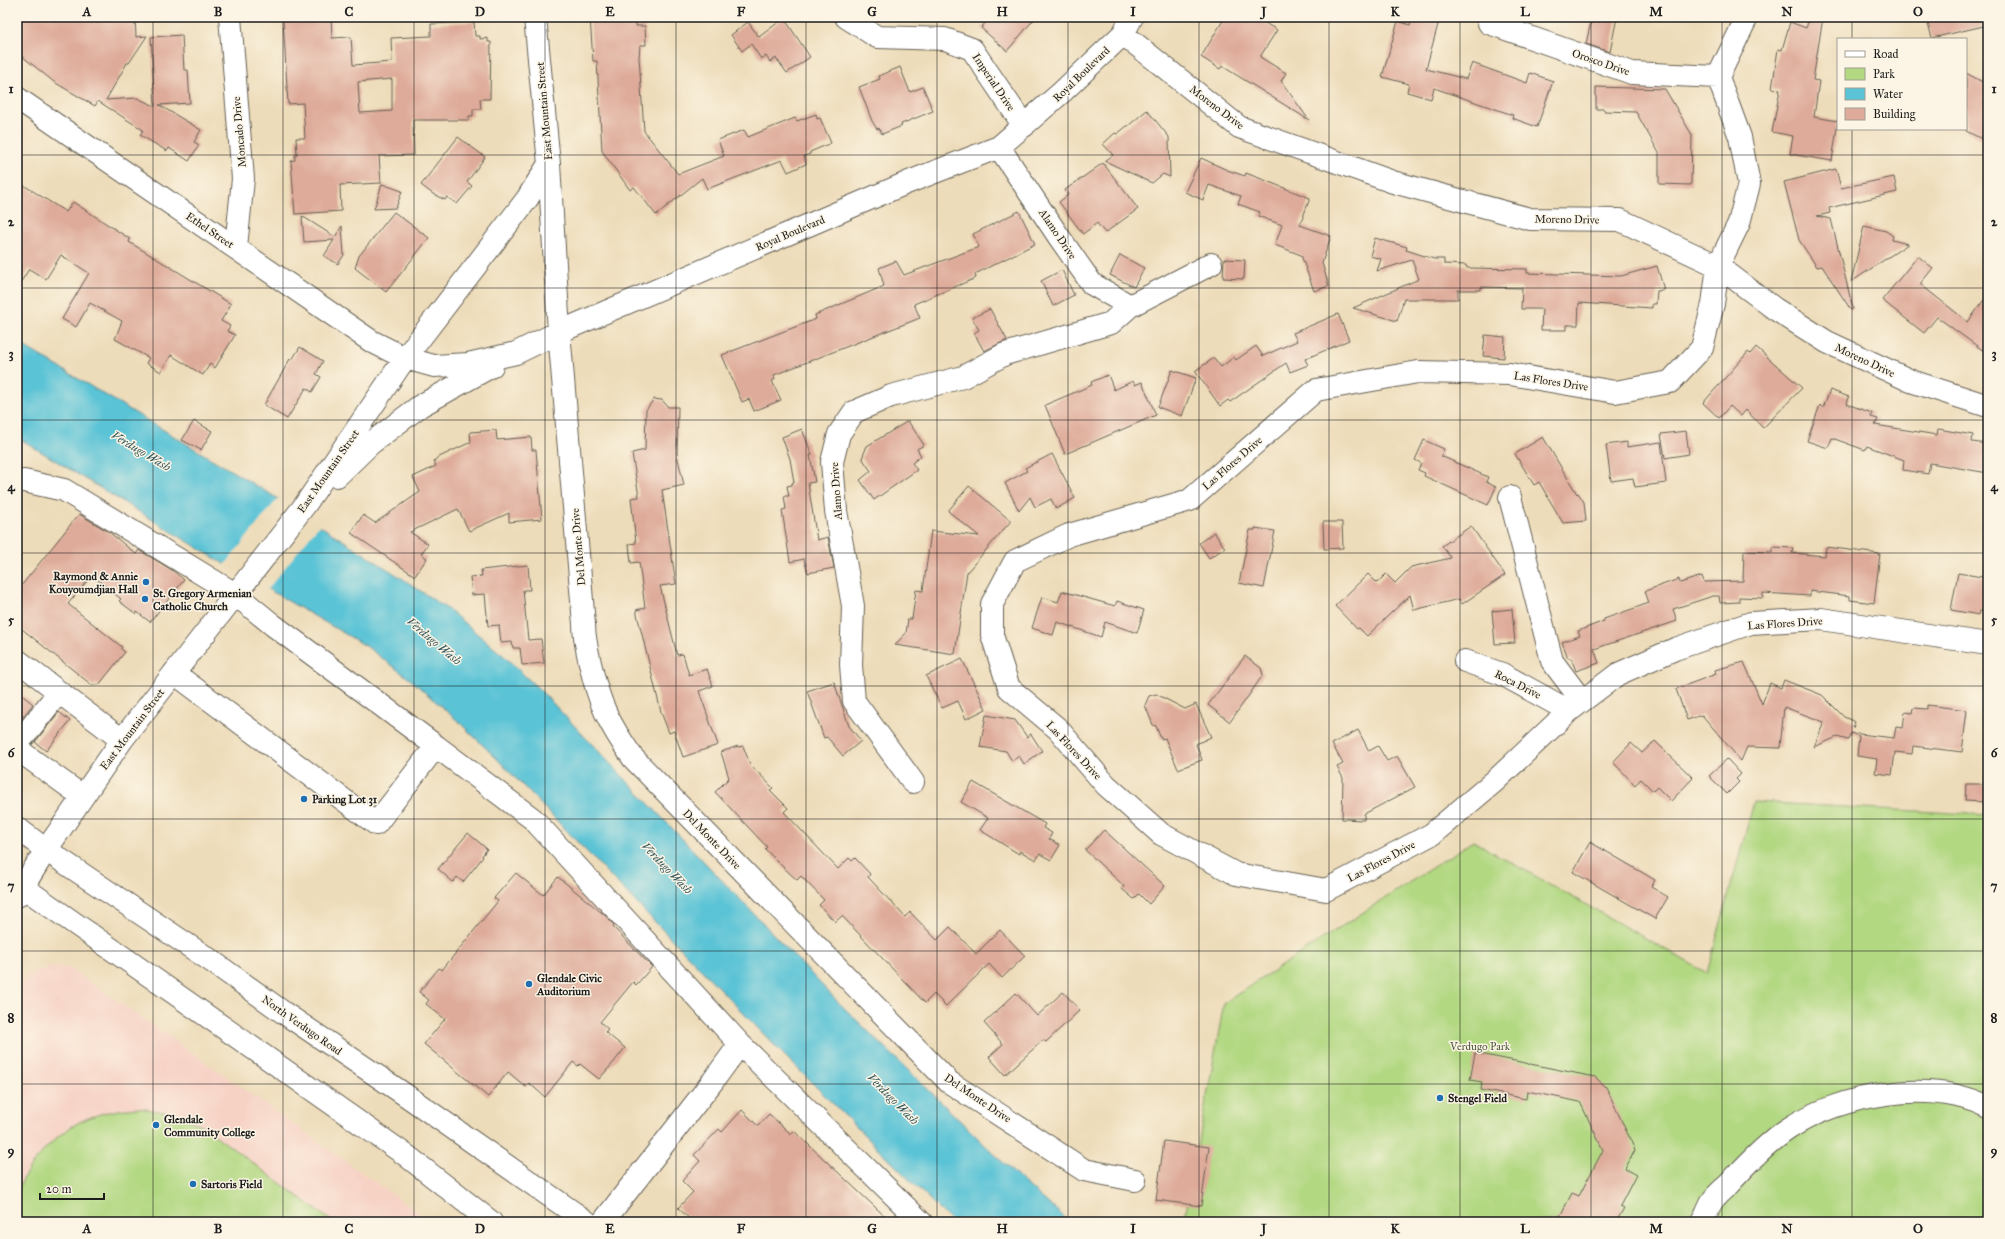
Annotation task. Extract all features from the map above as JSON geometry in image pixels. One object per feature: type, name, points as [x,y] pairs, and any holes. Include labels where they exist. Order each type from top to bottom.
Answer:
[{"type":"street","name":"Moncado Drive","points":[[230,17],[243,179],[236,247]]},
{"type":"street","name":"East Mountain Street","points":[[19,889],[122,740],[305,505],[405,358],[527,199],[549,164],[535,17]]},
{"type":"street","name":"Imperial Drive","points":[[846,17],[877,37],[945,39],[972,49],[1024,126]]},
{"type":"street","points":[[1718,78],[1747,17]]},
{"type":"street","name":"Orosco Drive","points":[[1489,23],[1632,73],[1718,78]]},
{"type":"street","name":"Royal Boulevard","points":[[405,358],[434,366],[468,364],[516,353],[559,332],[909,182],[1000,147],[1024,126],[1127,25]]},
{"type":"street","name":"Moreno Drive","points":[[1127,25],[1239,127],[1393,182],[1530,219],[1620,220],[1718,266],[1775,309],[1827,342],[1912,381],[1988,406]]},
{"type":"street","name":"Las Flores Drive","points":[[1718,78],[1740,137],[1749,184],[1739,223],[1718,266],[1713,304],[1702,348],[1670,382],[1615,392],[1510,374],[1418,372],[1316,390],[1190,500],[1069,535],[1014,561],[992,604],[992,636],[1009,688],[1058,729],[1106,785],[1161,834],[1236,874],[1326,890],[1432,834],[1496,780],[1576,706],[1618,674],[1675,649],[1750,623],[1822,619],[1988,644]]},
{"type":"street","name":"Ethel Street","points":[[17,98],[371,341],[405,358]]},
{"type":"street","name":"Alamo Drive","points":[[1000,147],[1059,238],[1092,284],[1130,306]]},
{"type":"street","name":"Del Monte Drive","points":[[549,164],[559,332],[584,637],[598,699],[612,728],[633,758],[949,1082],[1084,1170],[1135,1180]]},
{"type":"street","name":"Alamo Drive","points":[[913,782],[854,701],[851,664],[853,606],[836,511],[832,462],[839,434],[854,412],[890,396],[963,377],[1005,354],[1110,323],[1130,306],[1211,264]]},
{"type":"street","points":[[305,505],[370,444],[420,406],[516,353]]},
{"type":"street","points":[[24,480],[64,490],[239,588],[273,625],[533,819],[740,1044],[921,1222]]},
{"type":"street","points":[[1510,497],[1552,660],[1576,706]]},
{"type":"street","points":[[17,660],[122,740]]},
{"type":"street","name":"Roca Drive","points":[[1464,661],[1502,674],[1576,706]]},
{"type":"street","points":[[174,673],[376,824],[436,746]]},
{"type":"street","points":[[59,692],[19,740],[82,796]]},
{"type":"street","name":"North Verdugo Road","points":[[17,828],[46,850],[213,962],[284,1013],[404,1094],[587,1222]]},
{"type":"street","points":[[19,889],[406,1156],[491,1222]]},
{"type":"street","points":[[603,1222],[740,1044]]},
{"type":"street","points":[[1702,1222],[1712,1202],[1748,1163],[1788,1129],[1827,1109],[1873,1096],[1910,1092],[1944,1093],[1974,1100],[1988,1107]]},
{"type":"shaded area","name":"Glendale Community College","points":[[52,967],[69,968],[170,1037],[431,1222],[17,1222],[17,985],[32,973]]},
{"type":"green space","name":"Verdugo Park","points":[[1754,802],[1988,815],[1988,1222],[1184,1222],[1224,1003],[1473,841],[1707,973]]},
{"type":"green space","points":[[138,1108],[171,1113],[201,1125],[333,1222],[17,1222],[17,1199],[22,1182],[33,1163],[50,1144],[72,1126],[95,1115]]},
{"type":"water","name":"Verdugo Wash","points":[[17,342],[280,500],[450,611],[505,657],[543,693],[838,1002],[1021,1180],[1070,1222],[952,1222],[781,1052],[497,759],[458,721],[411,680],[366,646],[226,565],[17,437]]},
{"type":"pier","points":[[279,497],[320,524],[267,590],[224,566]]},
{"type":"building","points":[[17,17],[135,17],[136,37],[147,36],[129,63],[127,63],[106,100],[137,98],[155,106],[151,37],[182,35],[184,70],[188,70],[190,103],[159,105],[201,130],[194,142],[199,145],[189,161],[169,148],[167,151],[140,135],[143,130],[98,101],[95,106],[54,82],[17,52]]},
{"type":"building","points":[[283,17],[331,17],[332,38],[351,37],[353,65],[392,62],[391,38],[431,36],[431,24],[474,22],[475,36],[480,36],[480,39],[488,38],[488,42],[491,42],[490,99],[480,99],[481,109],[473,109],[473,116],[469,116],[469,120],[413,120],[414,155],[379,156],[381,183],[340,185],[341,211],[295,214],[291,161],[295,160],[295,155],[297,155],[296,138],[305,138],[303,103],[288,104]],"holes":[[[392,79],[392,111],[360,113],[358,82]]]},
{"type":"building","points":[[590,17],[636,17],[636,26],[645,26],[646,45],[640,45],[639,57],[644,131],[678,174],[724,156],[718,140],[744,130],[748,137],[795,118],[797,121],[816,114],[817,119],[820,118],[831,143],[804,156],[806,164],[788,172],[782,160],[707,189],[702,178],[656,215],[634,187],[630,190],[602,151],[597,61],[593,61]]},
{"type":"building","points":[[990,17],[1036,17],[1007,51],[981,28]]},
{"type":"building","points":[[1225,17],[1255,17],[1277,30],[1260,57],[1286,73],[1281,81],[1309,120],[1222,66],[1220,69],[1201,57]]},
{"type":"building","points":[[1412,17],[1440,17],[1426,69],[1466,79],[1472,63],[1527,83],[1530,73],[1553,81],[1537,127],[1512,118],[1513,115],[1434,88],[1431,99],[1407,92],[1409,84],[1382,77],[1398,21],[1410,25]]},
{"type":"building","points":[[1592,17],[1617,17],[1610,52],[1586,44]]},
{"type":"building","points":[[1810,17],[1823,17],[1813,80],[1819,81],[1814,117],[1837,121],[1832,161],[1790,154],[1793,136],[1772,132],[1780,90],[1772,89],[1778,49],[1782,50],[1790,22],[1806,28]]},
{"type":"building","points":[[1926,17],[1988,17],[1988,25],[1932,38]]},
{"type":"building","points":[[784,18],[810,57],[787,73],[776,58],[770,62],[766,56],[761,59],[751,44],[742,51],[731,35],[748,22],[759,37]]},
{"type":"building","points":[[900,67],[910,92],[923,87],[933,111],[901,124],[902,126],[882,134],[879,128],[877,129],[872,121],[859,87],[880,79],[879,76]]},
{"type":"building","points":[[1967,74],[1988,85],[1988,142],[1966,131]]},
{"type":"building","points":[[1596,87],[1665,89],[1692,135],[1691,185],[1659,184],[1659,153],[1636,112],[1604,111],[1604,109],[1596,109]]},
{"type":"building","points":[[1147,110],[1169,137],[1170,177],[1163,174],[1152,183],[1105,161],[1113,155],[1103,144],[1115,133],[1117,134]]},
{"type":"building","points":[[458,137],[485,157],[467,182],[472,186],[457,204],[447,197],[445,200],[433,194],[421,185]]},
{"type":"building","points":[[1201,158],[1227,170],[1245,176],[1246,173],[1310,198],[1300,225],[1331,236],[1322,263],[1329,286],[1314,291],[1301,255],[1275,245],[1282,225],[1258,216],[1260,212],[1238,204],[1241,196],[1209,185],[1203,200],[1185,192]]},
{"type":"building","points":[[1103,163],[1138,209],[1105,233],[1097,223],[1083,234],[1059,202],[1068,195],[1065,190]]},
{"type":"building","points":[[1836,169],[1841,188],[1894,177],[1897,192],[1829,208],[1830,213],[1817,216],[1831,219],[1853,309],[1851,310],[1822,266],[1817,267],[1799,240],[1784,182]]},
{"type":"building","points":[[17,181],[66,212],[73,202],[130,239],[129,242],[231,304],[221,321],[230,326],[227,331],[235,335],[215,368],[210,364],[203,375],[171,355],[161,372],[146,363],[149,358],[115,339],[122,321],[90,303],[76,327],[62,319],[89,273],[61,255],[46,279],[29,269],[17,288]]},
{"type":"building","points":[[382,184],[402,191],[396,208],[374,209]]},
{"type":"building","points":[[1019,211],[1035,244],[975,274],[976,278],[914,304],[920,318],[774,375],[775,379],[772,381],[781,400],[754,411],[749,399],[742,402],[722,355],[816,319],[815,315],[884,286],[879,268],[896,261],[904,275],[979,247],[973,234]]},
{"type":"building","points":[[394,212],[429,238],[386,292],[355,268],[359,256]]},
{"type":"building","points":[[302,216],[335,237],[342,226],[344,255],[338,264],[324,256],[334,240],[304,242]]},
{"type":"building","points":[[1864,226],[1886,231],[1893,236],[1892,240],[1908,244],[1851,282]]},
{"type":"building","points":[[1375,238],[1407,247],[1406,250],[1434,259],[1444,259],[1444,264],[1466,265],[1467,268],[1527,269],[1527,273],[1621,276],[1657,266],[1664,290],[1657,291],[1656,304],[1652,304],[1652,308],[1579,303],[1578,325],[1567,325],[1567,330],[1541,330],[1542,309],[1521,309],[1522,288],[1481,287],[1481,290],[1458,290],[1458,299],[1404,299],[1397,321],[1353,308],[1419,279],[1412,260],[1377,271],[1381,259],[1370,256]]},
{"type":"building","points":[[1120,255],[1144,268],[1134,287],[1110,275]]},
{"type":"building","points":[[1918,256],[1933,268],[1920,284],[1968,322],[1988,294],[1988,354],[1937,317],[1924,333],[1882,300]]},
{"type":"building","points":[[1224,259],[1245,260],[1244,279],[1223,278]]},
{"type":"building","points":[[1062,270],[1074,295],[1053,306],[1041,281]]},
{"type":"building","points":[[990,309],[1007,340],[984,351],[974,333],[979,330],[972,318]]},
{"type":"building","points":[[1338,314],[1349,340],[1305,359],[1308,365],[1290,372],[1286,363],[1230,402],[1228,400],[1220,406],[1195,371],[1214,358],[1221,367],[1234,357],[1236,360],[1256,346],[1263,356],[1297,341],[1293,333]]},
{"type":"building","points":[[1485,335],[1505,337],[1504,358],[1483,356]]},
{"type":"building","points":[[300,347],[323,361],[316,374],[321,377],[312,392],[306,388],[287,419],[264,405],[290,359],[292,360]]},
{"type":"building","points":[[1756,347],[1802,388],[1763,428],[1746,410],[1741,416],[1730,406],[1719,418],[1703,403],[1748,352],[1750,354]]},
{"type":"building","points":[[1172,370],[1196,378],[1182,416],[1158,407]]},
{"type":"building","points":[[1108,375],[1114,390],[1133,381],[1135,385],[1142,382],[1156,415],[1065,454],[1045,405],[1092,385],[1091,382]]},
{"type":"building","points":[[1830,390],[1849,397],[1847,404],[1872,413],[1871,417],[1878,419],[1875,425],[1937,435],[1938,429],[1973,435],[1972,442],[1988,444],[1988,473],[1930,463],[1928,474],[1903,470],[1904,460],[1867,446],[1865,450],[1832,438],[1828,448],[1807,441],[1820,405],[1823,408]]},
{"type":"building","points":[[654,399],[662,400],[668,407],[678,407],[677,455],[684,485],[662,490],[676,584],[660,586],[677,655],[683,654],[689,675],[707,669],[713,686],[699,691],[718,745],[683,757],[674,731],[669,733],[661,712],[636,610],[645,608],[639,562],[631,563],[629,544],[636,543],[631,498],[639,497],[632,453],[645,450],[646,410]]},
{"type":"building","points":[[194,421],[212,431],[201,450],[182,440]]},
{"type":"building","points":[[908,421],[924,445],[917,449],[921,456],[912,463],[917,470],[874,500],[860,480],[871,471],[862,458],[867,446]]},
{"type":"building","points":[[802,429],[812,455],[810,455],[815,482],[808,483],[817,540],[828,537],[834,568],[808,573],[804,559],[790,562],[782,510],[786,509],[784,496],[789,496],[787,486],[792,485],[794,482],[790,459],[782,437]]},
{"type":"building","points":[[496,430],[497,440],[531,437],[532,450],[536,450],[542,519],[509,522],[509,513],[469,531],[458,509],[410,532],[428,544],[421,554],[427,558],[415,576],[351,533],[363,515],[375,523],[420,492],[413,477],[436,466],[434,461],[437,458],[471,442],[470,432]]},
{"type":"building","points":[[1686,431],[1689,454],[1665,458],[1661,434]]},
{"type":"building","points":[[1543,437],[1577,494],[1578,493],[1584,502],[1586,521],[1563,523],[1539,482],[1534,485],[1515,454]]},
{"type":"building","points":[[1424,440],[1444,449],[1441,456],[1488,477],[1486,482],[1496,487],[1488,505],[1424,476],[1425,473],[1418,470],[1421,463],[1415,460]]},
{"type":"building","points":[[1627,442],[1627,447],[1661,442],[1666,483],[1635,487],[1633,478],[1611,481],[1606,445]]},
{"type":"building","points":[[1052,454],[1075,498],[1056,509],[1051,499],[1035,507],[1030,497],[1019,511],[1005,483],[1027,471],[1025,468]]},
{"type":"building","points":[[969,486],[1011,521],[967,572],[955,654],[895,645],[906,633],[908,619],[912,619],[916,590],[923,591],[931,531],[979,536],[948,511]]},
{"type":"building","name":"St. Gregory Armenian Catholic Church","points":[[79,514],[109,532],[136,554],[139,550],[172,570],[184,580],[150,622],[137,612],[136,614],[119,601],[121,599],[92,575],[68,604],[122,647],[121,649],[125,652],[98,686],[95,684],[93,686],[17,625],[17,591]]},
{"type":"building","points":[[1323,522],[1342,522],[1343,548],[1324,549]]},
{"type":"building","points":[[1471,526],[1505,575],[1462,604],[1459,599],[1414,610],[1410,595],[1367,636],[1359,628],[1357,629],[1335,606],[1368,574],[1377,583],[1386,574],[1395,583],[1411,567],[1451,558],[1442,546]]},
{"type":"building","points":[[1255,528],[1275,531],[1264,588],[1239,583],[1250,530],[1255,530]]},
{"type":"building","points":[[1214,532],[1225,548],[1209,558],[1199,543]]},
{"type":"building","points":[[1772,547],[1793,548],[1792,553],[1825,556],[1826,547],[1880,554],[1874,603],[1850,600],[1850,596],[1810,591],[1810,596],[1763,593],[1763,598],[1739,597],[1739,602],[1720,603],[1719,596],[1713,596],[1673,609],[1677,621],[1594,649],[1599,663],[1576,671],[1571,658],[1568,658],[1562,642],[1580,636],[1578,631],[1604,621],[1604,619],[1649,603],[1645,591],[1679,579],[1680,583],[1702,576],[1704,582],[1743,581],[1744,551],[1772,552]]},
{"type":"building","points":[[528,565],[530,590],[523,590],[528,640],[541,639],[544,663],[522,665],[520,648],[513,648],[512,642],[501,643],[499,625],[488,626],[485,594],[472,595],[470,577],[482,576],[481,570]]},
{"type":"building","points":[[1958,573],[1988,578],[1988,612],[1980,611],[1979,615],[1951,610]]},
{"type":"building","points":[[1062,591],[1115,606],[1117,601],[1144,610],[1137,633],[1105,622],[1101,637],[1057,622],[1053,635],[1032,628],[1042,597],[1058,602]]},
{"type":"building","points":[[1512,609],[1515,643],[1495,644],[1492,611]]},
{"type":"building","points":[[1245,656],[1261,668],[1263,675],[1230,722],[1208,705]]},
{"type":"building","points":[[962,659],[986,709],[966,719],[958,701],[942,708],[926,676]]},
{"type":"building","points":[[1744,662],[1762,704],[1770,683],[1781,688],[1784,680],[1822,695],[1844,717],[1855,722],[1853,728],[1859,734],[1894,738],[1896,727],[1903,728],[1905,712],[1913,713],[1914,708],[1927,709],[1927,705],[1967,710],[1962,752],[1913,746],[1912,754],[1895,752],[1892,775],[1875,773],[1877,759],[1857,756],[1859,736],[1851,733],[1848,740],[1837,737],[1814,747],[1824,722],[1784,707],[1780,748],[1747,747],[1741,761],[1702,715],[1687,720],[1676,689],[1716,674],[1715,670]]},
{"type":"building","points":[[834,682],[849,726],[861,741],[843,756],[827,737],[824,738],[807,691]]},
{"type":"building","points":[[17,691],[33,704],[17,724]]},
{"type":"building","points":[[1156,694],[1185,709],[1196,704],[1211,737],[1196,744],[1202,760],[1178,769],[1165,738],[1161,739],[1156,726],[1153,725],[1145,705],[1149,696]]},
{"type":"building","points":[[59,712],[70,721],[46,751],[35,742]]},
{"type":"building","points":[[986,715],[1015,720],[1027,737],[1031,734],[1042,751],[1024,764],[1019,756],[1012,761],[1006,751],[980,747]]},
{"type":"building","points":[[1358,730],[1369,751],[1378,746],[1387,761],[1397,756],[1415,787],[1364,814],[1364,820],[1342,819],[1343,778],[1337,767],[1343,764],[1332,744]]},
{"type":"building","points":[[1655,741],[1693,778],[1671,801],[1657,787],[1653,791],[1641,779],[1635,785],[1613,762],[1631,743],[1642,753]]},
{"type":"building","points":[[738,746],[743,746],[750,764],[773,788],[770,790],[788,808],[784,812],[838,869],[849,858],[852,861],[855,858],[870,874],[868,877],[905,917],[910,912],[937,940],[950,927],[976,954],[1000,930],[1025,956],[1002,978],[989,964],[946,1006],[934,994],[925,1003],[842,916],[835,922],[819,905],[824,900],[801,876],[797,880],[784,868],[765,849],[767,847],[715,792],[729,778],[721,752]]},
{"type":"building","points":[[1727,759],[1741,774],[1736,779],[1739,782],[1727,794],[1709,776]]},
{"type":"building","points":[[973,782],[1045,824],[1043,828],[1052,833],[1049,839],[1060,845],[1051,860],[1040,854],[1036,860],[1020,851],[1019,854],[980,830],[988,818],[961,802]]},
{"type":"building","points":[[1966,784],[1985,784],[1984,802],[1965,801]]},
{"type":"building","points":[[1104,830],[1165,886],[1149,904],[1139,894],[1134,899],[1122,889],[1124,886],[1085,850]]},
{"type":"building","points":[[468,833],[487,849],[482,856],[483,857],[463,882],[457,877],[453,882],[438,869]]},
{"type":"building","points":[[1590,842],[1655,880],[1651,887],[1668,897],[1655,919],[1573,872]]},
{"type":"building","name":"Glendale Civic Auditorium","points":[[516,873],[543,895],[558,877],[607,917],[614,925],[613,927],[652,967],[636,985],[633,982],[600,1022],[608,1029],[605,1032],[625,1048],[614,1062],[599,1079],[580,1064],[578,1066],[573,1062],[545,1097],[529,1083],[526,1087],[508,1072],[488,1097],[424,1044],[445,1019],[426,1004],[429,1000],[419,992],[439,968],[442,970],[498,901],[494,898]]},
{"type":"building","points":[[1063,992],[1080,1010],[1046,1042],[1043,1040],[1005,1075],[989,1057],[1003,1044],[984,1023],[1016,993],[1037,1016]]},
{"type":"building","points":[[1475,1053],[1595,1077],[1606,1087],[1635,1150],[1625,1169],[1636,1175],[1620,1206],[1624,1208],[1616,1222],[1557,1222],[1572,1193],[1579,1196],[1603,1150],[1580,1102],[1527,1091],[1526,1099],[1481,1090],[1482,1082],[1470,1080]]},
{"type":"building","points":[[742,1110],[758,1126],[769,1114],[791,1134],[794,1131],[891,1222],[693,1222],[678,1208],[693,1192],[682,1181],[700,1161],[694,1155],[719,1129],[722,1132]]},
{"type":"building","points":[[1164,1141],[1209,1147],[1201,1206],[1156,1200]]},
{"type":"place","name":"Raymond & Annie Kouyoumdjian Hall","points":[[146,582]]},
{"type":"place","name":"St. Gregory Armenian Catholic Church","points":[[145,599]]},
{"type":"place","name":"Parking Lot 31","points":[[304,799]]},
{"type":"place","name":"Glendale Civic Auditorium","points":[[529,984]]},
{"type":"place","name":"Stengel Field","points":[[1440,1098]]},
{"type":"place","name":"Glendale Community College","points":[[156,1125]]},
{"type":"place","name":"Sartoris Field","points":[[193,1184]]}]
